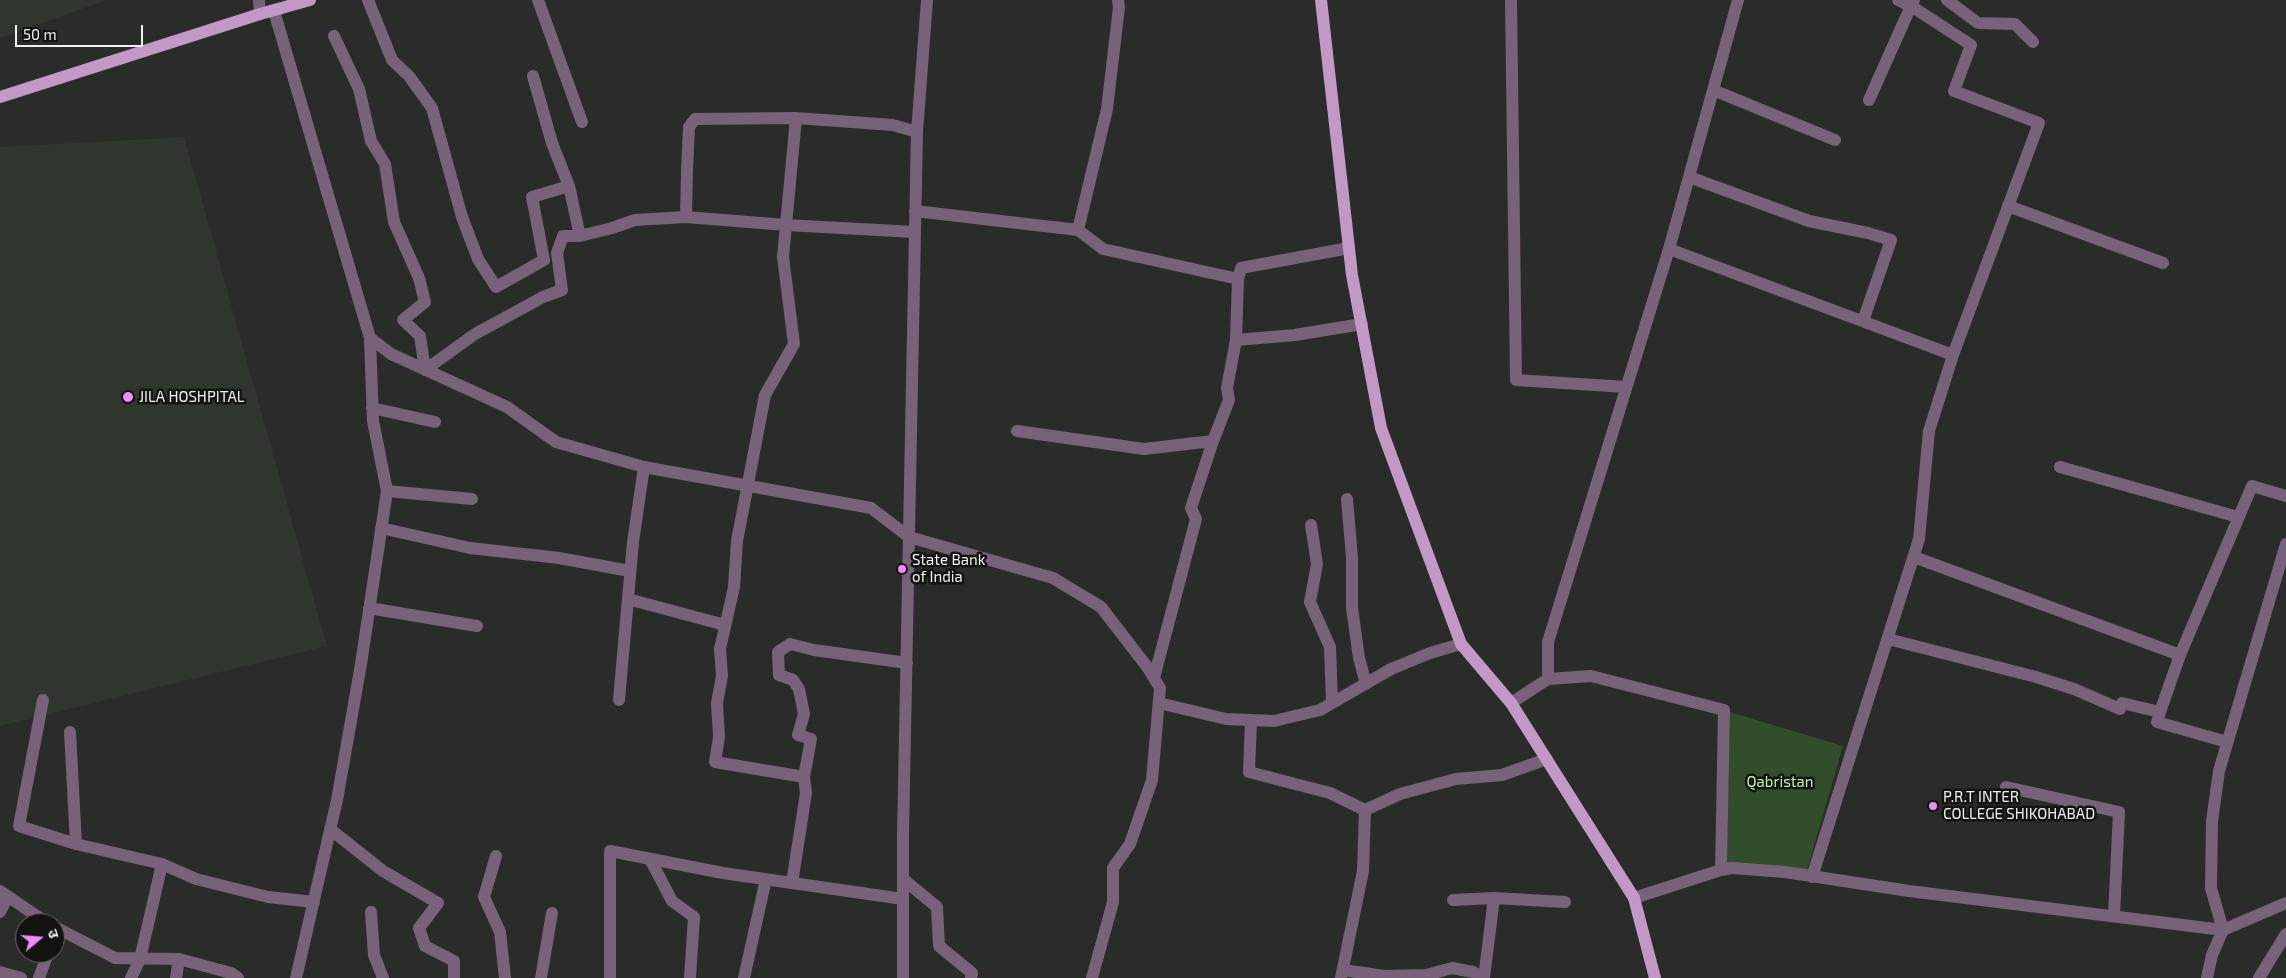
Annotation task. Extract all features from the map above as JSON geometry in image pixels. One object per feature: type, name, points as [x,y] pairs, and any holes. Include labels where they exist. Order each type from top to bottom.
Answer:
[{"type":"main road","points":[[0,97],[260,14],[310,0]]},
{"type":"main road","points":[[1321,0],[1350,248],[1381,428],[1461,644],[1511,703],[1634,898],[1655,978]]},
{"type":"street","points":[[259,0],[260,14]]},
{"type":"street","points":[[368,0],[392,60],[409,76],[432,108],[462,217],[478,259],[496,287],[544,260],[532,197],[569,186]]},
{"type":"street","points":[[538,0],[582,122]]},
{"type":"street","points":[[903,978],[906,662],[915,211],[917,132],[927,0]]},
{"type":"street","points":[[1078,230],[1107,110],[1119,7],[1118,0]]},
{"type":"street","points":[[1511,0],[1516,380],[1626,388]]},
{"type":"street","points":[[1548,679],[1548,642],[1669,248],[1738,0]]},
{"type":"street","points":[[1812,876],[1920,539],[1929,431],[1953,355],[2039,123],[1954,91],[1972,45],[1912,3],[1898,0]]},
{"type":"street","points":[[1946,0],[1978,23],[2015,24],[2033,42]]},
{"type":"street","points":[[1869,100],[1912,3]]},
{"type":"street","points":[[274,11],[370,338],[373,421],[387,491],[339,790],[296,978]]},
{"type":"street","points":[[334,36],[359,88],[371,141],[385,164],[394,222],[418,278],[425,302],[403,320],[420,336],[425,370]]},
{"type":"street","points":[[533,76],[552,143],[569,186],[580,236]]},
{"type":"street","points":[[1713,90],[1835,140]]},
{"type":"street","points":[[686,217],[689,127],[694,120],[796,118],[893,125],[917,132]]},
{"type":"street","points":[[796,118],[783,257],[794,344],[765,394],[747,486],[737,541],[734,587],[720,649],[722,676],[717,703],[719,736],[715,762],[804,777]]},
{"type":"street","points":[[1688,177],[1809,221],[1868,233],[1891,240],[1863,321]]},
{"type":"street","points":[[2008,206],[2163,264]]},
{"type":"street","points":[[915,211],[1078,230],[1103,249],[1238,280]]},
{"type":"street","points":[[425,370],[475,334],[543,296],[562,290],[557,253],[563,236],[580,236],[634,220],[686,217],[915,232]]},
{"type":"street","points":[[1154,678],[1196,519],[1191,508],[1229,400],[1227,388],[1236,340],[1238,280],[1241,268],[1350,248]]},
{"type":"street","points":[[1669,248],[1953,355]]},
{"type":"street","points":[[1236,340],[1295,335],[1362,324]]},
{"type":"street","points":[[370,338],[391,354],[507,407],[556,442],[644,467],[871,508],[909,537],[1053,578],[1101,606],[1160,688],[1152,780],[1130,844],[1113,868],[1113,902],[1092,978]]},
{"type":"street","points":[[372,408],[434,422]]},
{"type":"street","points":[[1016,432],[1144,449],[1213,441]]},
{"type":"street","points":[[619,700],[630,571],[644,467]]},
{"type":"street","points":[[2060,467],[2238,518]]},
{"type":"street","points":[[2227,742],[2157,722],[2180,655],[2252,486],[2286,496]]},
{"type":"street","points":[[387,491],[472,499]]},
{"type":"street","points":[[1347,499],[1352,558],[1352,608],[1359,658],[1366,684]]},
{"type":"street","points":[[1311,525],[1317,564],[1310,602],[1330,647],[1332,703]]},
{"type":"street","points":[[381,528],[470,548],[559,558],[630,571]]},
{"type":"street","points":[[2207,978],[2212,955],[2223,930],[2211,888],[2212,831],[2219,771],[2286,544]]},
{"type":"street","points":[[1914,556],[2180,655]]},
{"type":"street","points":[[628,598],[726,625]]},
{"type":"street","points":[[369,608],[477,626]]},
{"type":"street","points":[[1888,639],[2074,689],[2120,709],[2122,703],[2160,712]]},
{"type":"street","points":[[792,883],[806,793],[804,777],[811,739],[798,735],[804,714],[800,689],[793,680],[779,675],[778,652],[790,644],[839,654],[906,662]]},
{"type":"street","points":[[1159,703],[1226,719],[1274,721],[1320,710],[1406,662],[1461,644]]},
{"type":"street","points":[[1511,703],[1548,679],[1591,676],[1724,710],[1721,870]]},
{"type":"street","points":[[43,700],[19,826],[76,844],[162,864],[196,878],[259,895],[314,902]]},
{"type":"street","points":[[1251,720],[1249,772],[1330,793],[1365,810]]},
{"type":"street","points":[[70,732],[76,844]]},
{"type":"street","points":[[1365,810],[1400,794],[1456,779],[1502,775],[1547,759]]},
{"type":"street","points":[[2006,787],[2119,812],[2114,916]]},
{"type":"street","points":[[1365,810],[1363,871],[1342,974],[1426,976],[1452,968],[1473,972],[1483,978],[1494,898]]},
{"type":"street","points":[[330,829],[383,871],[438,903],[419,928],[425,946],[454,961],[454,978]]},
{"type":"street","points":[[610,978],[610,851],[766,879],[903,899]]},
{"type":"street","points":[[496,856],[484,897],[500,932],[505,978]]},
{"type":"street","points":[[650,859],[672,901],[694,917],[690,978]]},
{"type":"street","points":[[131,978],[140,959],[162,864]]},
{"type":"street","points":[[1634,898],[1731,868],[1812,876],[1909,891],[2223,930],[2286,903]]},
{"type":"street","points":[[744,978],[766,879]]},
{"type":"street","points":[[903,879],[937,907],[939,946],[972,973],[970,978]]},
{"type":"street","points":[[0,912],[4,894],[31,913]]},
{"type":"street","points":[[1453,900],[1494,898],[1565,902]]},
{"type":"street","points":[[371,912],[374,955],[383,978]]},
{"type":"street","points":[[541,978],[552,913]]},
{"type":"street","points":[[65,934],[115,958],[179,959],[231,973],[238,978]]},
{"type":"street","points":[[2259,978],[2286,934]]},
{"type":"street","points":[[176,978],[179,959]]},
{"type":"street","points":[[39,978],[44,963]]},
{"type":"street","points":[[0,972],[21,978]]},
{"type":"shaded area","points":[[0,0],[107,0],[0,38]]},
{"type":"shaded area","name":"JILA HOSHPITAL","points":[[184,137],[327,646],[0,726],[0,147]]},
{"type":"green space","name":"Qabristan","points":[[1730,712],[1843,746],[1807,870],[1727,866]]},
{"type":"place","name":"JILA HOSHPITAL","points":[[128,397]]},
{"type":"place","name":"State Bank of India","points":[[902,569]]},
{"type":"place","name":"P.R.T INTER COLLEGE SHIKOHABAD","points":[[1933,806]]}]
